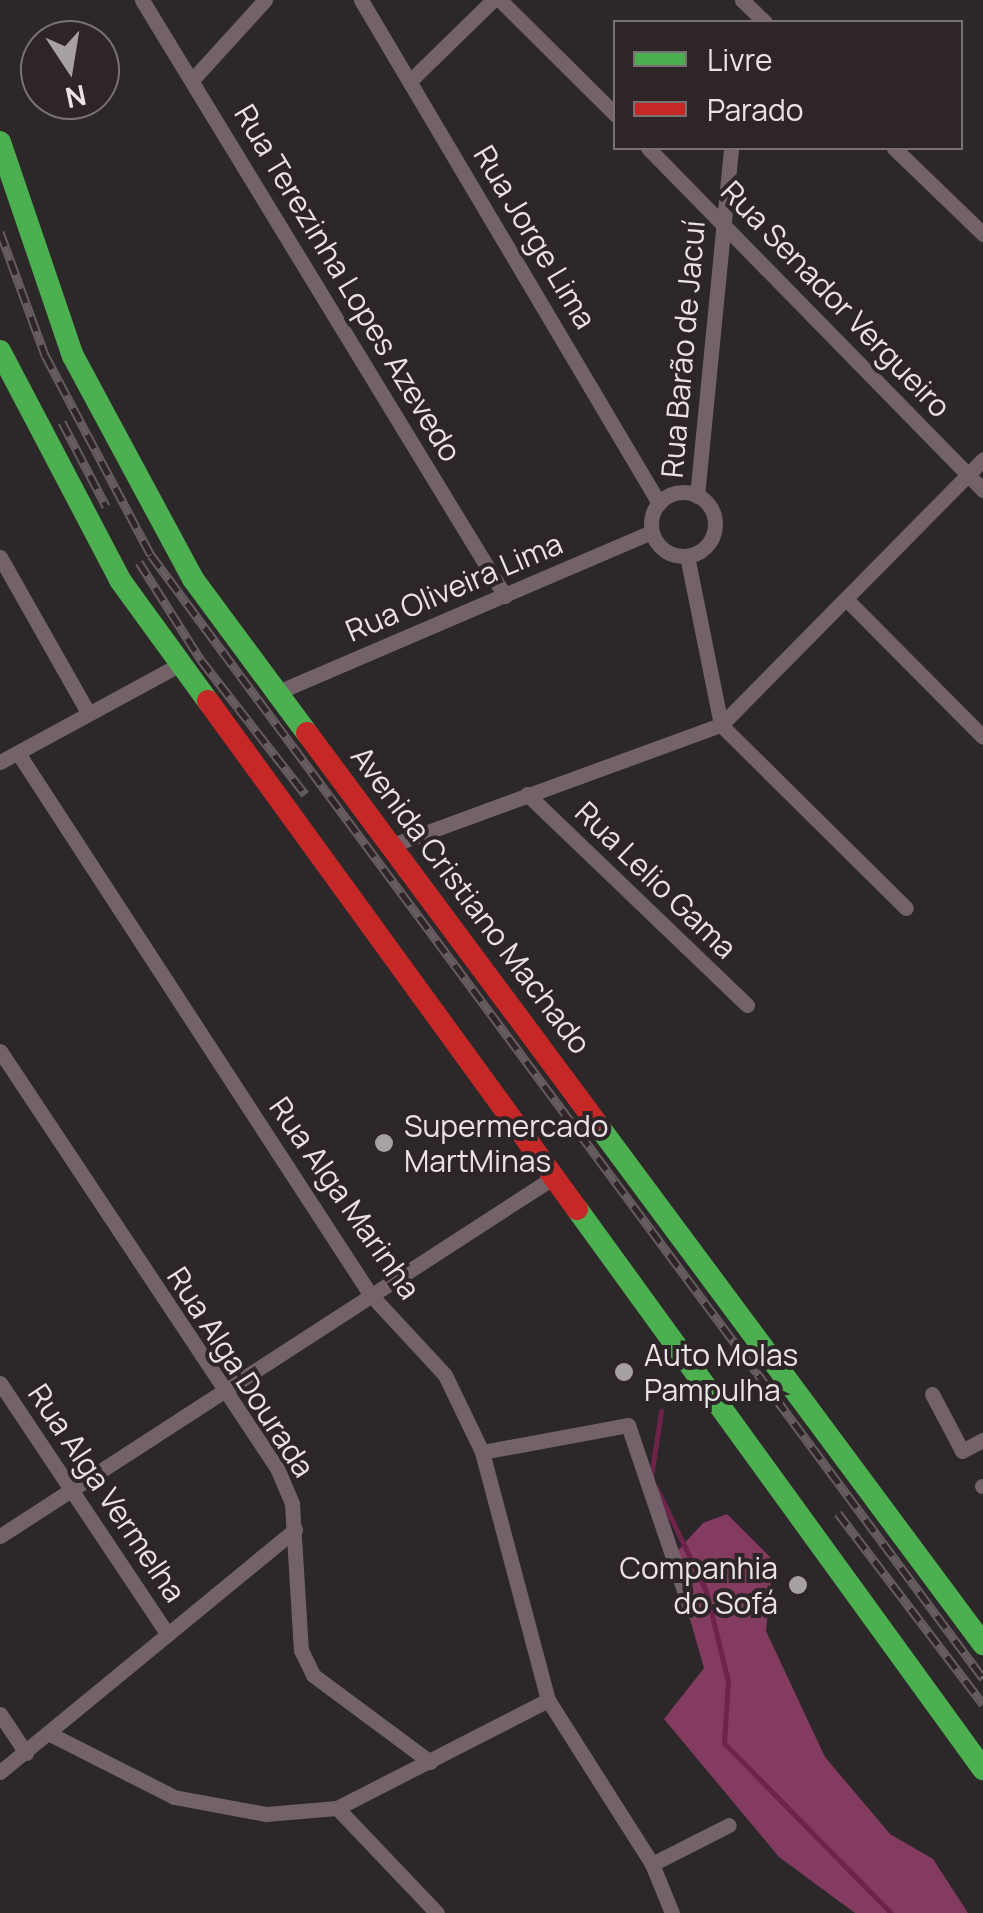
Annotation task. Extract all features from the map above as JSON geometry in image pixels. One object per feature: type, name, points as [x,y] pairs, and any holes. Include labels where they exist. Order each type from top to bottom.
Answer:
[{"type":"highway","name":"Avenida Cristiano Machado","points":[[0,142],[74,356],[127,466],[193,579],[394,844],[983,1644]]},
{"type":"highway","points":[[0,352],[68,494],[179,665],[949,1712],[983,1769]]},
{"type":"highway","points":[[949,1712],[983,1746]]},
{"type":"street","name":"Rua Terezinha Lopes Azevedo","points":[[142,0],[505,596]]},
{"type":"street","points":[[193,79],[265,0]]},
{"type":"street","name":"Rua Jorge Lima","points":[[360,0],[659,502]]},
{"type":"street","points":[[410,80],[496,0],[613,112]]},
{"type":"street","name":"Rua Senador Vergueiro","points":[[650,150],[983,490]]},
{"type":"street","name":"Rua Barão de Jacuí","points":[[698,496],[731,150]]},
{"type":"street","points":[[896,150],[983,234]]},
{"type":"street","points":[[394,844],[721,725],[983,460]]},
{"type":"street","points":[[698,496],[714,530],[687,556],[661,548],[652,532],[659,502],[698,496]]},
{"type":"street","name":"Rua Oliveira Lima","points":[[278,692],[652,532]]},
{"type":"street","points":[[687,556],[721,725],[906,908]]},
{"type":"street","points":[[0,559],[87,711]]},
{"type":"street","points":[[846,599],[983,736]]},
{"type":"street","points":[[0,762],[87,711],[179,665]]},
{"type":"street","name":"Rua Alga Marinha","points":[[18,752],[370,1294],[445,1375],[482,1452],[548,1700],[652,1864],[672,1913]]},
{"type":"street","name":"Rua Lelio Gama","points":[[527,794],[747,1005]]},
{"type":"street","name":"Rua Alga Dourada","points":[[0,1051],[220,1388],[277,1468],[295,1530],[301,1650],[312,1675],[430,1762]]},
{"type":"street","points":[[0,1536],[220,1388],[554,1177]]},
{"type":"street","name":"Rua Alga Vermelha","points":[[0,1382],[168,1633]]},
{"type":"street","points":[[932,1394],[962,1452],[983,1440]]},
{"type":"street","points":[[482,1452],[628,1425],[691,1611]]},
{"type":"street","points":[[0,1772],[295,1530]]},
{"type":"street","points":[[50,1734],[174,1797],[266,1814],[337,1808],[548,1700]]},
{"type":"street","points":[[0,1714],[26,1752]]},
{"type":"street","points":[[337,1808],[436,1913]]},
{"type":"street","points":[[652,1864],[728,1825]]},
{"type":"shaded area","points":[[727,1514],[773,1560],[766,1631],[825,1757],[890,1834],[933,1859],[968,1913],[855,1913],[779,1857],[664,1719],[704,1668],[672,1557],[703,1523]]},
{"type":"waterway","points":[[651,1477],[661,1411]]},
{"type":"waterway","points":[[656,1487],[706,1591],[728,1681],[724,1743],[891,1913]]},
{"type":"railway","points":[[0,232],[45,355],[151,555],[983,1678]]},
{"type":"railway","points":[[62,422],[106,506]]},
{"type":"railway","points":[[139,562],[201,660],[305,794]]},
{"type":"railway","points":[[838,1513],[983,1704]]},
{"type":"traffic: fast","points":[[0,142],[73,356],[193,579],[307,733]]},
{"type":"traffic: fast","points":[[0,351],[120,580],[208,701]]},
{"type":"traffic: fast","points":[[594,1120],[983,1644]]},
{"type":"traffic: fast","points":[[577,1209],[983,1769]]},
{"type":"traffic: jam","points":[[208,701],[577,1209]]},
{"type":"traffic: jam","points":[[307,733],[594,1120]]},
{"type":"place","name":"Supermercado MartMinas","points":[[384,1143]]},
{"type":"place","name":"Auto Molas Pampulha","points":[[624,1372]]},
{"type":"place","name":"Companhia do Sofá","points":[[798,1585]]}]
